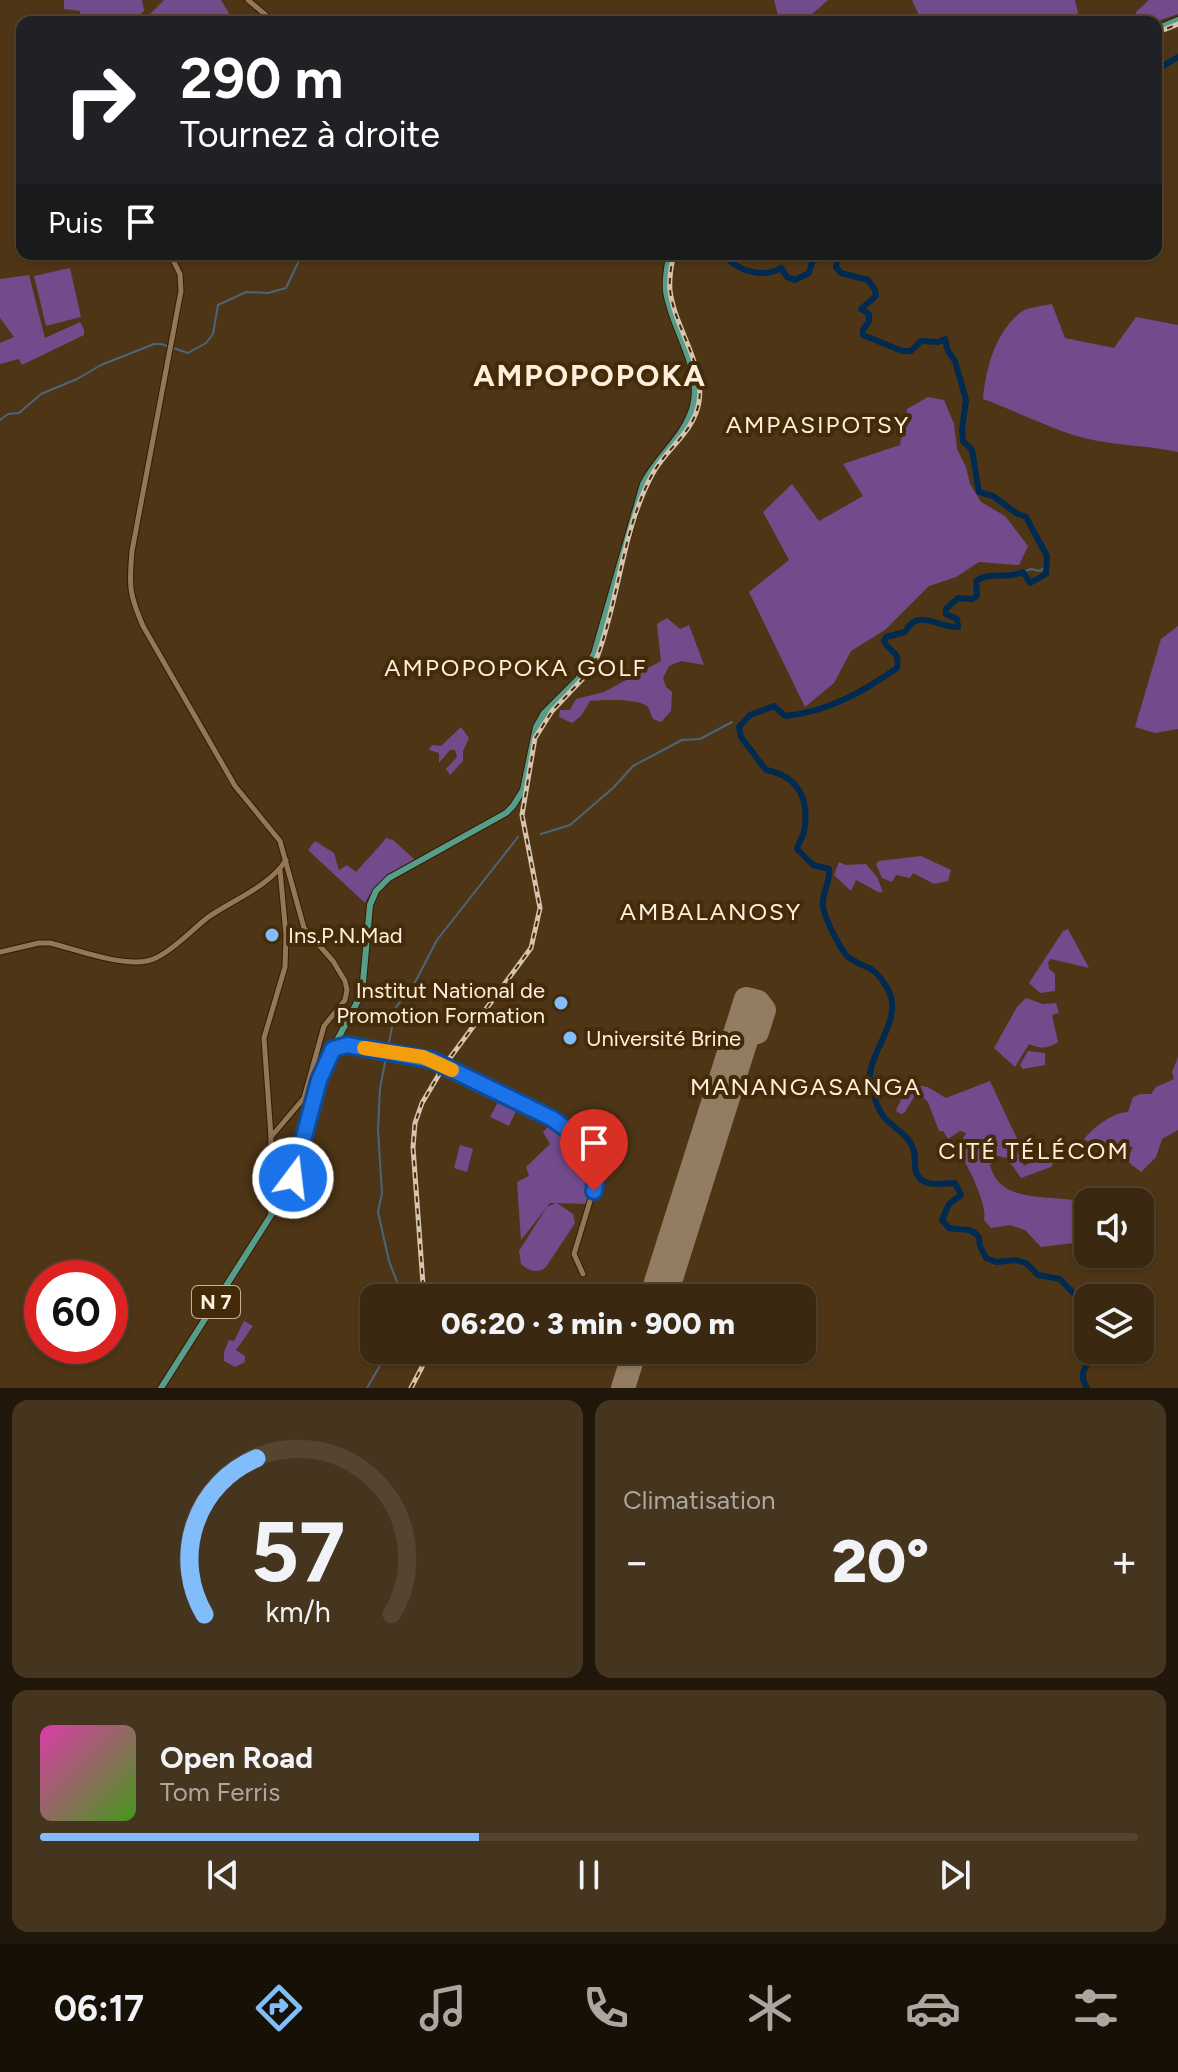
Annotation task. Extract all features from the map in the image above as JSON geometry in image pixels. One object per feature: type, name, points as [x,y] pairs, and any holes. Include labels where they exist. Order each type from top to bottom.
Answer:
[{"type":"main road","name":"N 7","points":[[160,1388],[293,1178],[319,1080],[362,993],[367,918],[376,891],[389,878],[506,813],[513,806],[523,790],[536,727],[544,713],[578,679],[594,654],[643,484],[650,470],[681,434],[695,399],[691,368],[669,303],[666,273],[669,260]]},
{"type":"street","points":[[248,0],[267,16]]},
{"type":"street","points":[[174,260],[181,282],[132,551],[130,591],[133,606],[235,786],[280,841],[304,928],[341,972],[347,990],[345,1000],[324,1026],[304,1098],[271,1137]]},
{"type":"street","points":[[0,952],[50,943],[128,962],[150,961],[217,911],[280,870],[287,859]]},
{"type":"street","points":[[271,1216],[271,1137],[264,1038],[285,967],[286,935],[280,870]]},
{"type":"street","points":[[338,1039],[347,1045],[436,1061],[553,1119],[582,1142],[594,1163],[597,1178],[574,1254],[583,1274]]},
{"type":"street","points":[[333,1049],[347,1045]]},
{"type":"shaded area","points":[[64,0],[142,0],[144,11],[138,16],[80,16],[80,11],[64,9]]},
{"type":"shaded area","points":[[164,0],[221,0],[230,16],[148,16]]},
{"type":"shaded area","points":[[774,0],[828,0],[810,16],[778,16]]},
{"type":"shaded area","points":[[912,0],[1075,0],[1079,16],[919,16]]},
{"type":"shaded area","points":[[1149,0],[1178,0],[1178,14],[1162,20],[1162,16],[1136,16],[1136,12]]},
{"type":"shaded area","points":[[70,268],[81,317],[46,326],[34,276]]},
{"type":"shaded area","points":[[29,275],[45,338],[80,322],[84,335],[22,365],[19,359],[0,364],[0,343],[14,337],[0,318],[0,279]]},
{"type":"shaded area","points":[[1052,304],[1065,338],[1114,348],[1136,317],[1178,325],[1178,452],[1084,438],[983,399],[989,363],[998,341],[1012,320],[1024,310]]},
{"type":"shaded area","points":[[928,397],[944,400],[954,424],[957,449],[970,484],[981,502],[1005,516],[1028,546],[1019,565],[979,562],[956,577],[929,586],[885,630],[851,651],[834,683],[805,707],[749,592],[789,560],[763,512],[792,484],[819,521],[863,496],[843,464],[900,445],[907,409]]},
{"type":"shaded area","points":[[667,618],[680,629],[689,625],[704,665],[681,661],[669,666],[663,678],[672,692],[671,711],[661,722],[653,719],[648,707],[643,704],[620,700],[590,701],[581,716],[572,723],[559,717],[560,710],[570,710],[576,699],[604,692],[661,661],[657,624]]},
{"type":"shaded area","points":[[1178,626],[1178,729],[1155,733],[1135,727],[1161,639]]},
{"type":"shaded area","points":[[461,727],[469,738],[463,751],[463,761],[450,775],[446,769],[457,757],[455,750],[450,750],[439,763],[439,753],[429,750],[432,745],[441,746]]},
{"type":"shaded area","points":[[386,838],[393,840],[415,860],[386,877],[374,888],[365,903],[308,850],[315,841],[334,853],[339,870],[347,865],[356,872]]},
{"type":"shaded area","points":[[921,856],[951,870],[948,881],[934,884],[913,873],[910,878],[896,875],[892,882],[882,878],[876,864],[879,861]]},
{"type":"shaded area","points":[[839,862],[846,865],[866,864],[877,877],[883,892],[856,880],[851,891],[834,875]]},
{"type":"shaded area","points":[[1068,929],[1089,968],[1051,959],[1048,962],[1049,969],[1055,974],[1055,991],[1040,993],[1029,983],[1063,931]]},
{"type":"shaded area","points":[[1026,998],[1043,1004],[1056,1003],[1059,1013],[1052,1015],[1058,1042],[1044,1048],[1029,1044],[1015,1067],[994,1048],[1017,1007]]},
{"type":"shaded area","points":[[1028,1051],[1045,1053],[1045,1065],[1023,1069],[1020,1065]]},
{"type":"shaded area","points":[[1178,1057],[1178,1130],[1162,1139],[1156,1157],[1141,1172],[1127,1161],[1133,1147],[1128,1146],[1110,1156],[1084,1139],[1104,1121],[1128,1112],[1133,1097],[1151,1094],[1156,1087],[1174,1079],[1172,1072]]},
{"type":"shaded area","points":[[990,1081],[1019,1143],[1015,1147],[1024,1166],[1056,1149],[1059,1152],[1051,1167],[1021,1178],[1007,1158],[998,1156],[990,1165],[996,1178],[1017,1193],[1074,1200],[1074,1243],[1041,1247],[1025,1230],[1010,1225],[991,1228],[984,1220],[976,1184],[957,1150],[966,1133],[960,1131],[948,1139],[943,1131],[939,1131],[928,1102],[920,1095],[914,1097],[905,1112],[901,1114],[896,1111],[904,1096],[916,1087],[927,1087],[946,1098]]},
{"type":"shaded area","points":[[498,1102],[516,1111],[509,1126],[490,1117]]},
{"type":"shaded area","points":[[552,1123],[574,1138],[588,1154],[592,1164],[593,1186],[590,1200],[585,1204],[557,1203],[573,1214],[575,1223],[546,1267],[533,1271],[521,1264],[519,1251],[547,1207],[556,1203],[550,1203],[521,1240],[517,1182],[529,1176],[526,1167],[550,1144],[543,1132]]},
{"type":"shaded area","points":[[460,1145],[473,1149],[467,1172],[454,1168]]},
{"type":"shaded area","points":[[244,1321],[253,1326],[236,1350],[245,1356],[245,1362],[235,1367],[224,1361],[224,1352],[229,1340],[234,1341]]},
{"type":"waterway","points":[[1162,66],[1178,57]]},
{"type":"waterway","points":[[0,420],[8,414],[19,413],[41,394],[154,344],[188,353],[206,343],[213,334],[218,305],[246,292],[268,293],[286,288],[299,260]]},
{"type":"waterway","points":[[731,260],[743,269],[762,273],[781,268],[787,277],[795,280],[809,273],[815,260]]},
{"type":"waterway","points":[[837,260],[836,267],[841,273],[868,280],[875,290],[876,296],[861,309],[869,314],[863,335],[902,351],[911,351],[921,341],[938,342],[945,339],[966,400],[963,441],[972,450],[979,492],[993,496],[1026,517],[1047,556],[1046,574],[1030,583],[1023,572],[994,575],[976,581],[977,596],[972,599],[958,598],[946,609],[946,614],[957,619],[958,627],[922,620],[910,625],[905,632],[886,637],[884,641],[898,662],[897,668],[884,677],[844,700],[815,710],[785,716],[774,706],[750,715],[739,727],[741,737],[766,770],[787,778],[800,791],[805,820],[797,849],[813,865],[829,869],[823,906],[831,928],[846,955],[874,971],[890,994],[891,1015],[871,1068],[873,1092],[884,1117],[911,1143],[919,1177],[933,1184],[955,1183],[961,1195],[949,1204],[942,1220],[949,1228],[969,1230],[979,1237],[986,1258],[996,1262],[1016,1260],[1026,1263],[1038,1275],[1060,1279],[1074,1294]]},
{"type":"waterway","points":[[1023,572],[1031,569],[1040,571],[1047,565]]},
{"type":"waterway","points":[[541,834],[570,825],[633,766],[682,740],[700,739],[732,722]]},
{"type":"waterway","points":[[398,1284],[378,1212],[382,1193],[378,1130],[380,1088],[396,1007],[412,988],[437,940],[518,837]]},
{"type":"waterway","points":[[367,1388],[381,1364]]},
{"type":"waterway","points":[[1087,1364],[1083,1378],[1087,1388]]},
{"type":"runway","points":[[655,1284],[746,999],[758,1002],[764,1010],[757,1032],[748,1034],[669,1284]]},
{"type":"runway","points":[[623,1388],[631,1364]]},
{"type":"railway","points":[[1162,31],[1178,24]]},
{"type":"railway","points":[[423,1284],[413,1147],[415,1123],[422,1103],[444,1066],[531,948],[540,908],[522,815],[535,738],[552,711],[589,672],[596,660],[627,541],[643,495],[659,464],[692,422],[699,402],[698,374],[670,290],[673,260]]},
{"type":"railway","points":[[411,1388],[423,1364]]},
{"type":"slow traffic","points":[[364,1048],[423,1057],[452,1070]]},
{"type":"place","name":"Ins.P.N.Mad","points":[[272,935]]},
{"type":"place","name":"Institut National de Promotion Formation","points":[[561,1003]]},
{"type":"place","name":"Université Brine","points":[[570,1038]]},
{"type":"district","name":"AMPOPOPOKA","points":[[590,376]]},
{"type":"district","name":"AMPASIPOTSY","points":[[818,425]]},
{"type":"district","name":"AMPOPOPOKA GOLF","points":[[516,668]]},
{"type":"district","name":"AMBALANOSY","points":[[711,912]]},
{"type":"district","name":"MANANGASANGA","points":[[806,1087]]},
{"type":"district","name":"CITÉ TÉLÉCOM","points":[[1034,1151]]},
{"type":"route","points":[[293,1178],[323,1067],[333,1049],[347,1045],[436,1061],[553,1119],[587,1149],[596,1171],[594,1191]]}]
